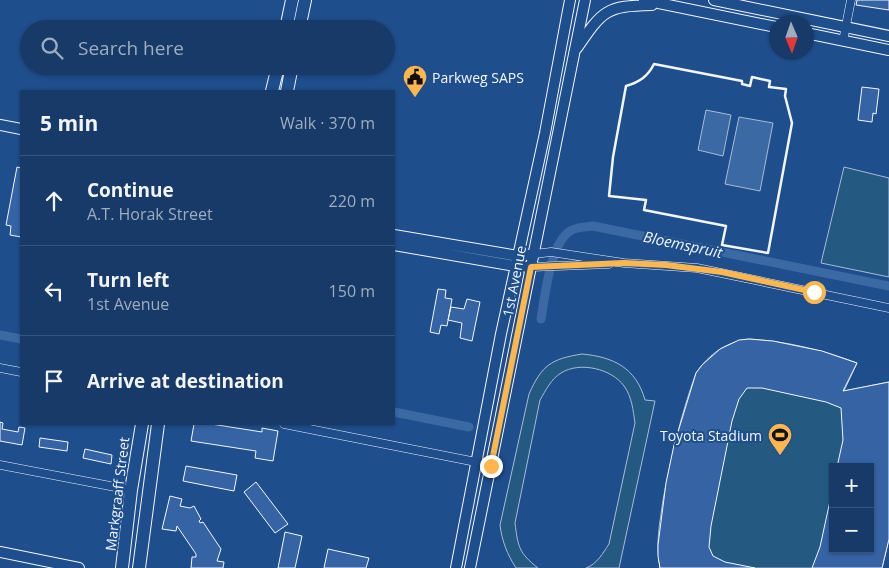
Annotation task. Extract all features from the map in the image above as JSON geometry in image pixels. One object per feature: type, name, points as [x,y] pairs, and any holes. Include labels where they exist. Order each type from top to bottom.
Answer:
[{"type":"main road","points":[[288,20],[292,0]]},
{"type":"main road","points":[[301,20],[305,0]]},
{"type":"main road","points":[[272,90],[276,75]]},
{"type":"main road","points":[[287,90],[290,75]]},
{"type":"main road","name":"Markgraaff Street","points":[[122,568],[131,490],[142,425]]},
{"type":"main road","points":[[139,568],[158,425]]},
{"type":"main road","points":[[131,490],[149,486]]},
{"type":"street","name":"1st Avenue","points":[[456,568],[516,261],[545,133],[570,0]]},
{"type":"street","name":"1st Avenue","points":[[470,568],[585,0]]},
{"type":"street","points":[[644,0],[769,26]]},
{"type":"street","points":[[714,0],[889,36]]},
{"type":"street","points":[[843,41],[851,0]]},
{"type":"street","points":[[575,51],[598,18],[616,8],[631,5],[668,5]]},
{"type":"street","points":[[814,35],[889,50]]},
{"type":"street","points":[[0,125],[20,129]]},
{"type":"street","points":[[395,235],[516,261],[531,267],[624,263],[705,269],[889,308]]},
{"type":"street","points":[[395,245],[516,261],[534,254],[551,252],[624,263]]},
{"type":"street","points":[[0,368],[20,372]]},
{"type":"street","points":[[289,425],[491,466]]},
{"type":"street","points":[[0,465],[131,490]]},
{"type":"street","points":[[0,552],[79,568]]},
{"type":"shaded area","points":[[706,110],[731,115],[723,156],[698,150]]},
{"type":"shaded area","points":[[739,117],[773,123],[760,191],[725,184]]},
{"type":"shaded area","points":[[844,167],[889,178],[889,277],[821,263]]},
{"type":"shaded area","name":"Toyota Stadium","points":[[749,339],[790,344],[817,350],[857,363],[844,391],[889,382],[889,539],[882,568],[660,568],[658,542],[663,500],[677,436],[696,373],[712,355],[733,343]]},
{"type":"shaded area","points":[[582,354],[614,361],[622,366],[636,380],[645,400],[655,401],[619,568],[586,568],[597,561],[609,544],[635,423],[634,413],[629,395],[619,380],[604,371],[586,367],[569,369],[557,375],[540,400],[515,523],[520,549],[538,568],[516,568],[505,547],[500,525],[529,394],[538,376],[549,365],[562,358]]},
{"type":"building","points":[[857,0],[889,0],[889,10],[856,5]]},
{"type":"building","points":[[862,87],[879,89],[876,114],[873,113],[872,122],[858,120]]},
{"type":"building","points":[[17,167],[20,168],[20,237],[10,235],[11,226],[6,225]]},
{"type":"building","points":[[438,289],[446,290],[445,298],[452,299],[447,326],[441,325],[439,334],[430,332]]},
{"type":"building","points":[[467,299],[480,302],[472,341],[460,338],[462,323],[448,320],[451,307],[464,309]]},
{"type":"building","points":[[739,340],[773,341],[822,351],[857,363],[843,391],[889,382],[889,539],[882,568],[812,568],[820,547],[829,505],[829,553],[874,553],[874,463],[838,463],[843,440],[841,408],[826,402],[762,388],[747,388],[739,399],[732,421],[711,526],[709,547],[713,556],[725,562],[755,568],[660,568],[658,545],[666,483],[674,445],[696,373],[720,349]]},
{"type":"building","points":[[0,422],[3,423],[2,429],[18,432],[19,427],[25,428],[22,445],[0,441]]},
{"type":"building","points":[[194,425],[217,425],[262,432],[262,428],[278,431],[273,461],[255,458],[256,451],[191,441]]},
{"type":"building","points":[[40,438],[68,442],[67,451],[39,447]]},
{"type":"building","points":[[85,449],[112,455],[111,464],[83,458]]},
{"type":"building","points":[[186,466],[237,475],[234,491],[183,481]]},
{"type":"building","points":[[256,482],[288,524],[275,533],[244,492]]},
{"type":"building","points":[[170,496],[182,499],[180,506],[190,508],[194,506],[201,519],[200,523],[203,522],[221,549],[217,561],[224,562],[223,568],[191,568],[192,557],[196,557],[196,554],[177,526],[176,531],[162,529]]},
{"type":"building","points":[[285,532],[302,536],[295,568],[278,568]]},
{"type":"building","points":[[328,549],[369,558],[366,568],[324,568]]},
{"type":"waterway","name":"Bloemspruit","points":[[541,319],[553,258],[563,238],[572,230],[593,226],[889,286]]},
{"type":"waterway","name":"Bloemspruit","points":[[0,335],[20,339]]},
{"type":"waterway","name":"Bloemspruit","points":[[395,412],[469,427]]},
{"type":"wall","points":[[654,64],[742,81],[742,84],[750,86],[752,77],[770,81],[769,87],[786,89],[785,96],[792,123],[768,253],[722,245],[726,226],[644,210],[646,200],[609,196],[613,157],[626,86],[643,78],[654,64]]},
{"type":"place","name":"Parkweg SAPS","points":[[415,98]]},
{"type":"place","name":"Toyota Stadium","points":[[780,456]]},
{"type":"route","points":[[491,466],[531,267],[624,263],[666,265],[722,272],[814,292]]}]
